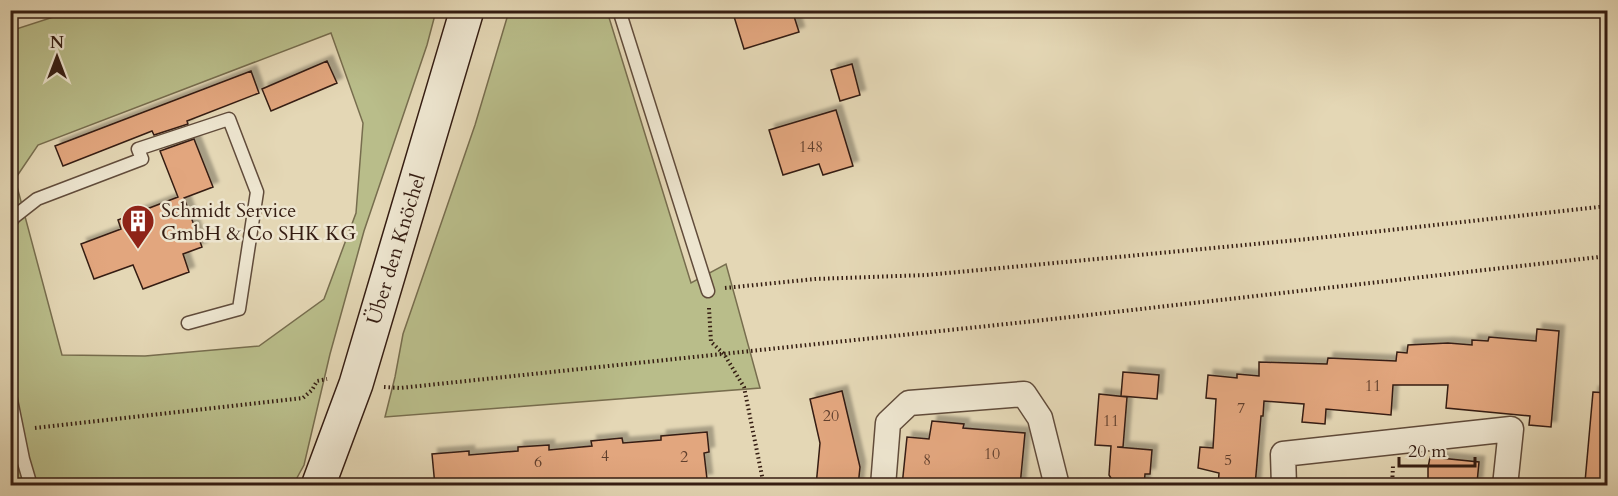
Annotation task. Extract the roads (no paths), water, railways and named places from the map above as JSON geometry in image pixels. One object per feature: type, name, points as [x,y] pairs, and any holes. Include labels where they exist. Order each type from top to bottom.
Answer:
[{"type":"main road","name":"Über den Knöchel","points":[[318,486],[356,384],[467,10]]},
{"type":"street","points":[[883,486],[888,423],[909,404],[1024,394],[1040,418],[1057,486]]},
{"type":"street","points":[[1284,486],[1283,454],[1510,429],[1505,486]]},
{"type":"lane","points":[[619,10],[708,291]]},
{"type":"lane","points":[[10,223],[37,199],[142,159],[138,149],[229,119],[257,192],[239,309],[188,323]]},
{"type":"lane","points":[[10,395],[22,459],[31,486]]},
{"type":"place","name":"Schmidt Service GmbH & Co SHK KG","points":[[138,250]]}]
